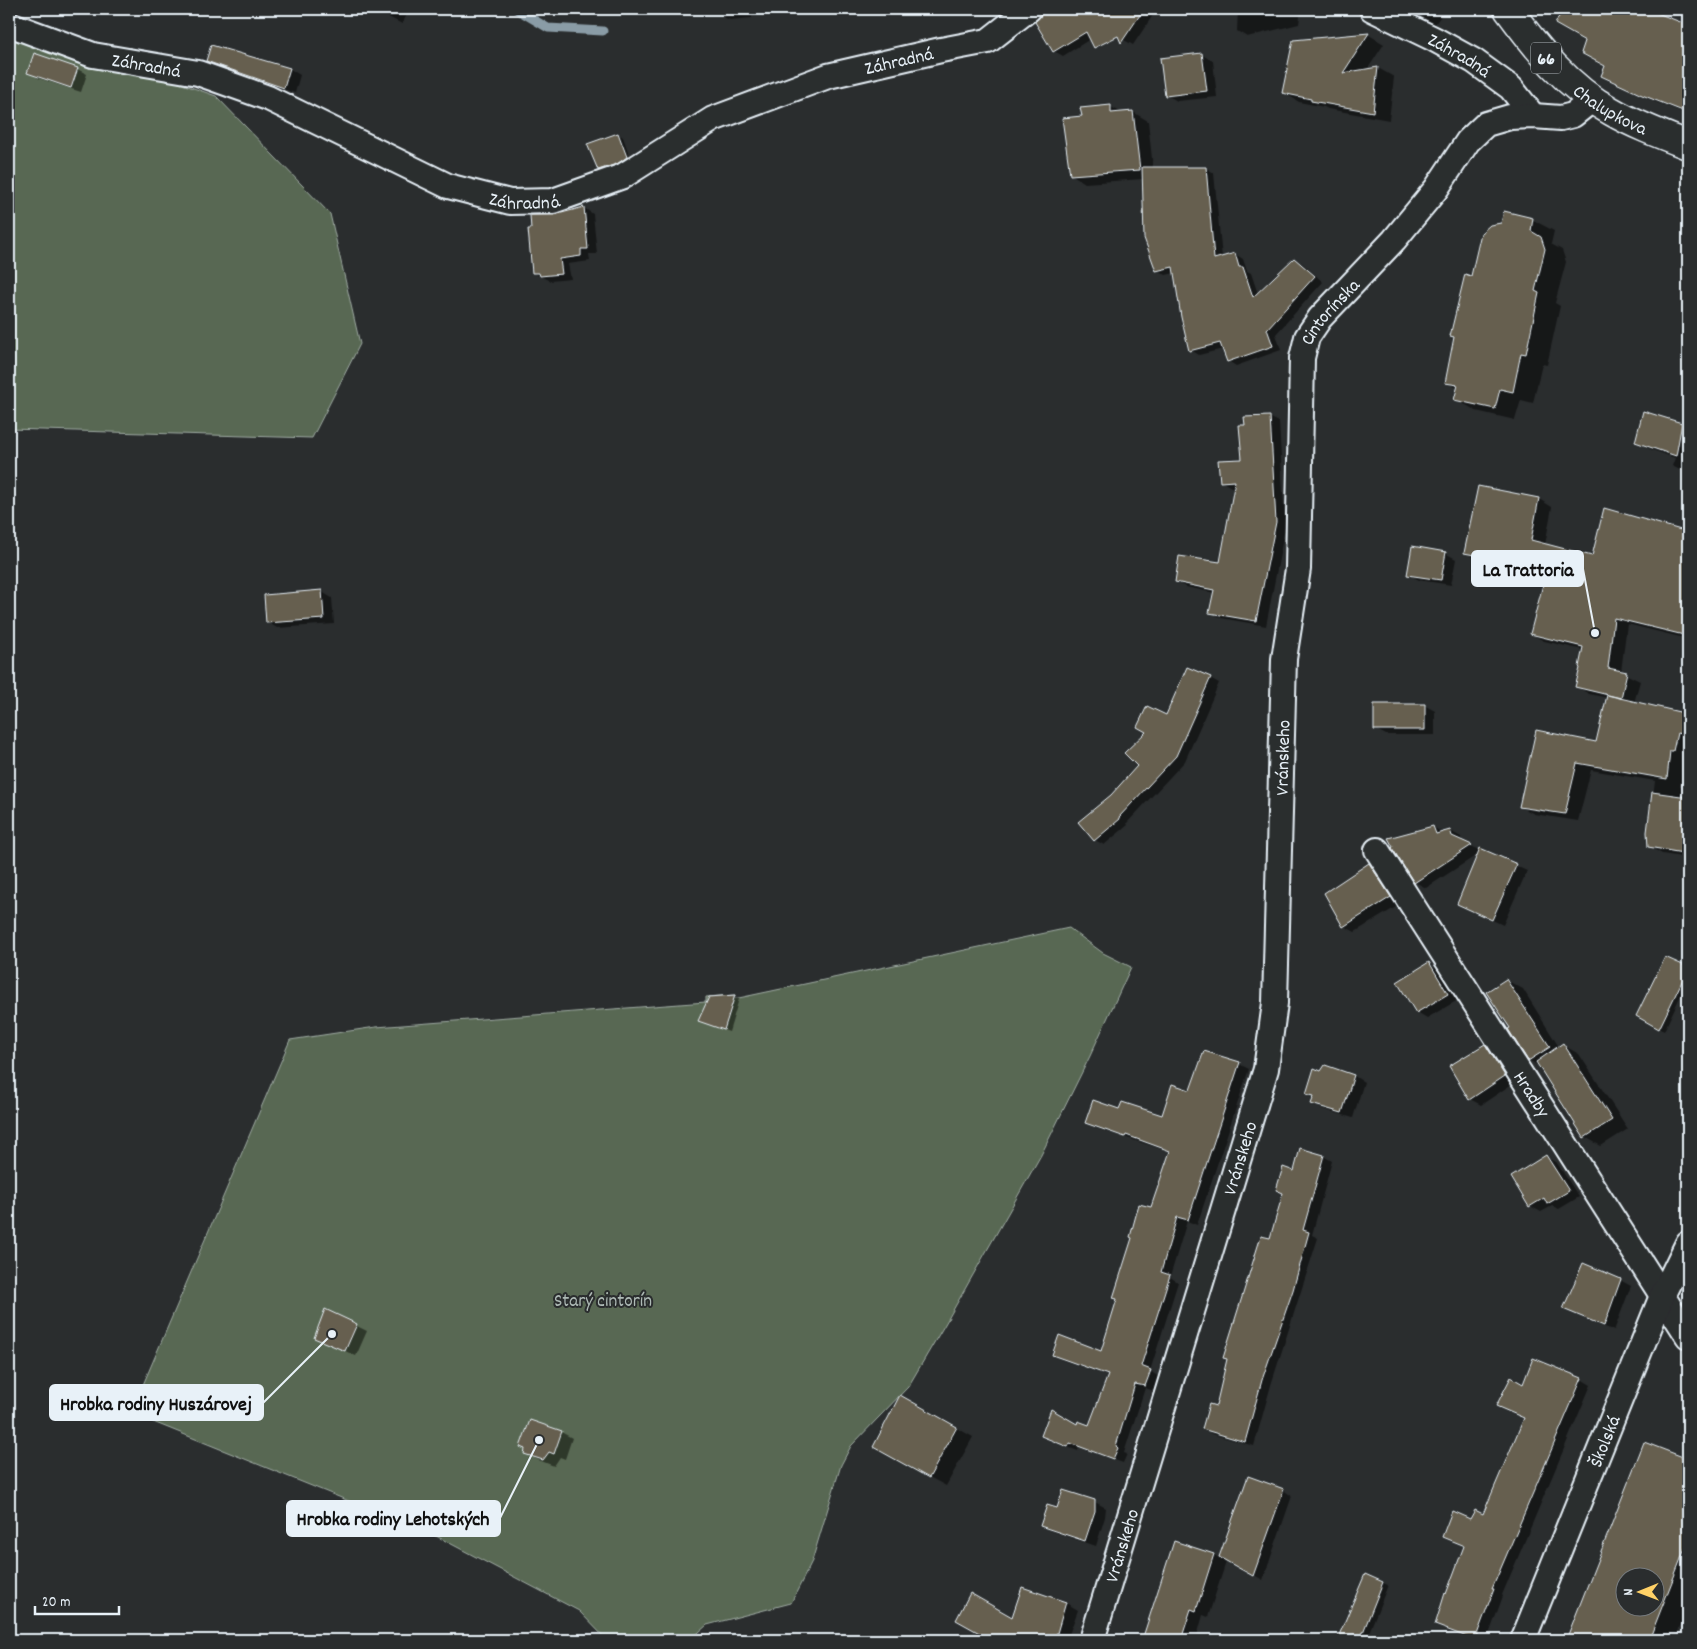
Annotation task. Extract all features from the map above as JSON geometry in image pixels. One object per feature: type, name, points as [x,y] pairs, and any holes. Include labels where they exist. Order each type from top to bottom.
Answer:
[{"type":"main road","name":"Chalupkova","points":[[1508,9],[1543,54],[1564,76],[1592,99],[1610,111],[1688,145]]},
{"type":"street","name":"Záhradná","points":[[9,24],[93,55],[198,72],[268,98],[448,186],[510,202],[553,201],[623,176],[713,119],[828,76],[988,40],[1029,9]]},
{"type":"street","name":"Záhradná","points":[[1372,9],[1474,61],[1510,88],[1534,116]]},
{"type":"street","name":"Cintorínska","points":[[1284,659],[1298,569],[1302,358],[1307,337],[1320,318],[1394,240],[1436,189],[1468,141],[1486,124],[1510,117],[1561,118],[1573,114],[1592,99]]},
{"type":"street","name":"Vránskeho","points":[[1092,1640],[1266,1069],[1275,1003],[1284,659]]},
{"type":"street","name":"Hradby","points":[[1377,850],[1688,1336]]},
{"type":"street","name":"Školská","points":[[1523,1640],[1662,1296],[1688,1243]]},
{"type":"green space","points":[[9,23],[216,96],[330,214],[360,344],[312,438],[9,429]]},
{"type":"green space","name":"Starý cintorín","points":[[1069,928],[1103,953],[1131,967],[1041,1155],[948,1319],[908,1387],[851,1446],[841,1465],[812,1561],[791,1603],[707,1625],[690,1640],[607,1640],[579,1611],[438,1537],[131,1413],[290,1040],[376,1027],[706,1002],[706,997],[735,995],[734,999]]},
{"type":"building","points":[[1049,9],[1144,9],[1121,43],[1118,36],[1094,48],[1086,32],[1053,52],[1035,22],[1042,13]]},
{"type":"building","points":[[1563,9],[1647,9],[1688,25],[1688,113],[1601,76],[1605,66],[1581,53],[1585,41],[1555,24]]},
{"type":"building","points":[[1369,33],[1343,73],[1378,67],[1373,112],[1311,101],[1311,99],[1282,93],[1293,40]]},
{"type":"building","points":[[211,45],[290,68],[284,88],[206,61]]},
{"type":"building","points":[[34,53],[78,68],[71,88],[27,73]]},
{"type":"building","points":[[1202,53],[1207,91],[1165,96],[1160,58]]},
{"type":"building","points":[[1111,105],[1111,113],[1133,111],[1140,170],[1070,175],[1062,118],[1082,116],[1080,108]]},
{"type":"building","points":[[618,133],[627,157],[617,164],[598,170],[587,144]]},
{"type":"building","points":[[1142,167],[1206,167],[1214,259],[1235,253],[1239,267],[1243,267],[1253,297],[1294,258],[1315,276],[1267,329],[1273,346],[1227,362],[1220,343],[1189,351],[1173,267],[1156,271],[1144,238]]},
{"type":"building","points":[[584,207],[588,249],[581,249],[581,256],[560,259],[562,274],[540,276],[539,273],[532,273],[528,229],[531,229],[530,215],[554,215]]},
{"type":"building","points":[[1504,211],[1533,218],[1531,231],[1541,237],[1545,249],[1535,291],[1539,293],[1526,354],[1521,353],[1513,392],[1500,389],[1495,409],[1454,400],[1458,385],[1445,383],[1454,337],[1450,336],[1465,274],[1471,276],[1481,233],[1490,225],[1501,223]]},
{"type":"building","points":[[1643,411],[1682,423],[1676,456],[1635,442]]},
{"type":"building","points":[[1270,416],[1276,522],[1256,621],[1209,613],[1214,590],[1175,582],[1179,556],[1220,562],[1235,481],[1220,482],[1218,460],[1242,459],[1239,425],[1245,425],[1244,417]]},
{"type":"building","points":[[1478,486],[1539,498],[1531,540],[1592,556],[1604,508],[1688,532],[1688,636],[1614,618],[1608,668],[1627,672],[1621,698],[1575,687],[1583,647],[1530,634],[1547,569],[1464,553]]},
{"type":"building","points":[[1412,546],[1446,552],[1441,580],[1407,575]]},
{"type":"building","points":[[322,590],[324,619],[266,623],[264,595]]},
{"type":"building","points":[[1187,667],[1211,677],[1176,756],[1119,817],[1120,819],[1094,841],[1078,822],[1111,795],[1137,766],[1124,753],[1146,732],[1137,727],[1147,706],[1166,715]]},
{"type":"building","points":[[1607,695],[1688,714],[1688,736],[1677,733],[1673,751],[1670,751],[1667,779],[1577,763],[1565,814],[1519,807],[1536,730],[1596,742]]},
{"type":"building","points":[[1374,704],[1425,704],[1425,730],[1374,730]]},
{"type":"building","points":[[1652,792],[1688,797],[1688,816],[1683,853],[1648,847],[1647,832]]},
{"type":"building","points":[[1433,826],[1436,834],[1450,830],[1452,836],[1472,845],[1414,883],[1392,848],[1388,838]]},
{"type":"building","points":[[1480,848],[1517,864],[1492,920],[1457,904]]},
{"type":"building","points":[[1369,863],[1391,897],[1343,927],[1324,893]]},
{"type":"building","points":[[1665,957],[1685,966],[1685,975],[1659,1029],[1636,1016]]},
{"type":"building","points":[[1429,962],[1448,994],[1416,1013],[1397,982]]},
{"type":"building","points":[[1506,979],[1550,1047],[1528,1061],[1508,1029],[1510,1028],[1486,992]]},
{"type":"building","points":[[735,995],[724,1030],[698,1021],[709,997]]},
{"type":"building","points":[[1563,1043],[1612,1120],[1584,1138],[1536,1062]]},
{"type":"building","points":[[1485,1044],[1505,1076],[1469,1100],[1449,1066]]},
{"type":"building","points":[[1204,1051],[1240,1062],[1188,1220],[1177,1217],[1161,1272],[1170,1275],[1141,1366],[1151,1370],[1145,1386],[1135,1384],[1116,1446],[1118,1448],[1113,1459],[1070,1443],[1068,1447],[1041,1436],[1051,1409],[1077,1424],[1078,1421],[1089,1425],[1108,1375],[1052,1355],[1059,1335],[1101,1351],[1117,1299],[1113,1298],[1132,1238],[1130,1237],[1139,1204],[1151,1207],[1170,1151],[1085,1123],[1093,1100],[1119,1109],[1122,1102],[1162,1115],[1172,1084],[1190,1090]]},
{"type":"building","points":[[1325,1065],[1354,1075],[1342,1113],[1311,1104],[1314,1096],[1306,1094],[1314,1068],[1321,1071]]},
{"type":"building","points":[[1300,1148],[1324,1155],[1303,1230],[1309,1232],[1293,1290],[1262,1380],[1245,1442],[1202,1429],[1209,1404],[1216,1406],[1227,1359],[1223,1358],[1261,1236],[1270,1238],[1283,1193],[1276,1190],[1283,1167],[1294,1171]]},
{"type":"building","points":[[1546,1155],[1569,1191],[1547,1204],[1544,1198],[1529,1207],[1511,1177]]},
{"type":"building","points":[[1583,1263],[1621,1279],[1604,1326],[1563,1309]]},
{"type":"building","points":[[325,1309],[357,1324],[345,1351],[314,1338]]},
{"type":"building","points":[[1533,1358],[1582,1378],[1492,1589],[1494,1589],[1475,1640],[1435,1625],[1445,1593],[1464,1546],[1442,1537],[1452,1511],[1470,1519],[1475,1510],[1483,1514],[1524,1418],[1496,1406],[1511,1377],[1523,1384]]},
{"type":"building","points":[[900,1395],[957,1427],[929,1478],[873,1447]]},
{"type":"building","points":[[530,1420],[562,1431],[554,1454],[549,1452],[543,1460],[524,1454],[525,1449],[520,1447]]},
{"type":"building","points":[[1644,1442],[1688,1459],[1688,1541],[1664,1602],[1664,1566],[1614,1566],[1614,1616],[1658,1616],[1649,1640],[1566,1640]]},
{"type":"building","points":[[1248,1476],[1284,1489],[1253,1576],[1219,1557]]},
{"type":"building","points":[[1063,1490],[1095,1500],[1095,1511],[1085,1541],[1040,1526],[1047,1505],[1057,1508]]},
{"type":"building","points":[[1174,1541],[1214,1554],[1196,1611],[1191,1609],[1181,1640],[1142,1640]]},
{"type":"building","points":[[1365,1574],[1383,1582],[1360,1640],[1337,1640]]},
{"type":"building","points":[[1022,1587],[1066,1602],[1055,1640],[992,1640],[956,1620],[970,1593],[1012,1617]]},
{"type":"waterway","points":[[516,9],[548,28],[603,31]]},
{"type":"place","name":"La Trattoria","points":[[1595,633]]},
{"type":"place","name":"Hrobka rodiny Huszárovej","points":[[332,1334]]},
{"type":"place","name":"Hrobka rodiny Lehotských","points":[[539,1440]]}]
